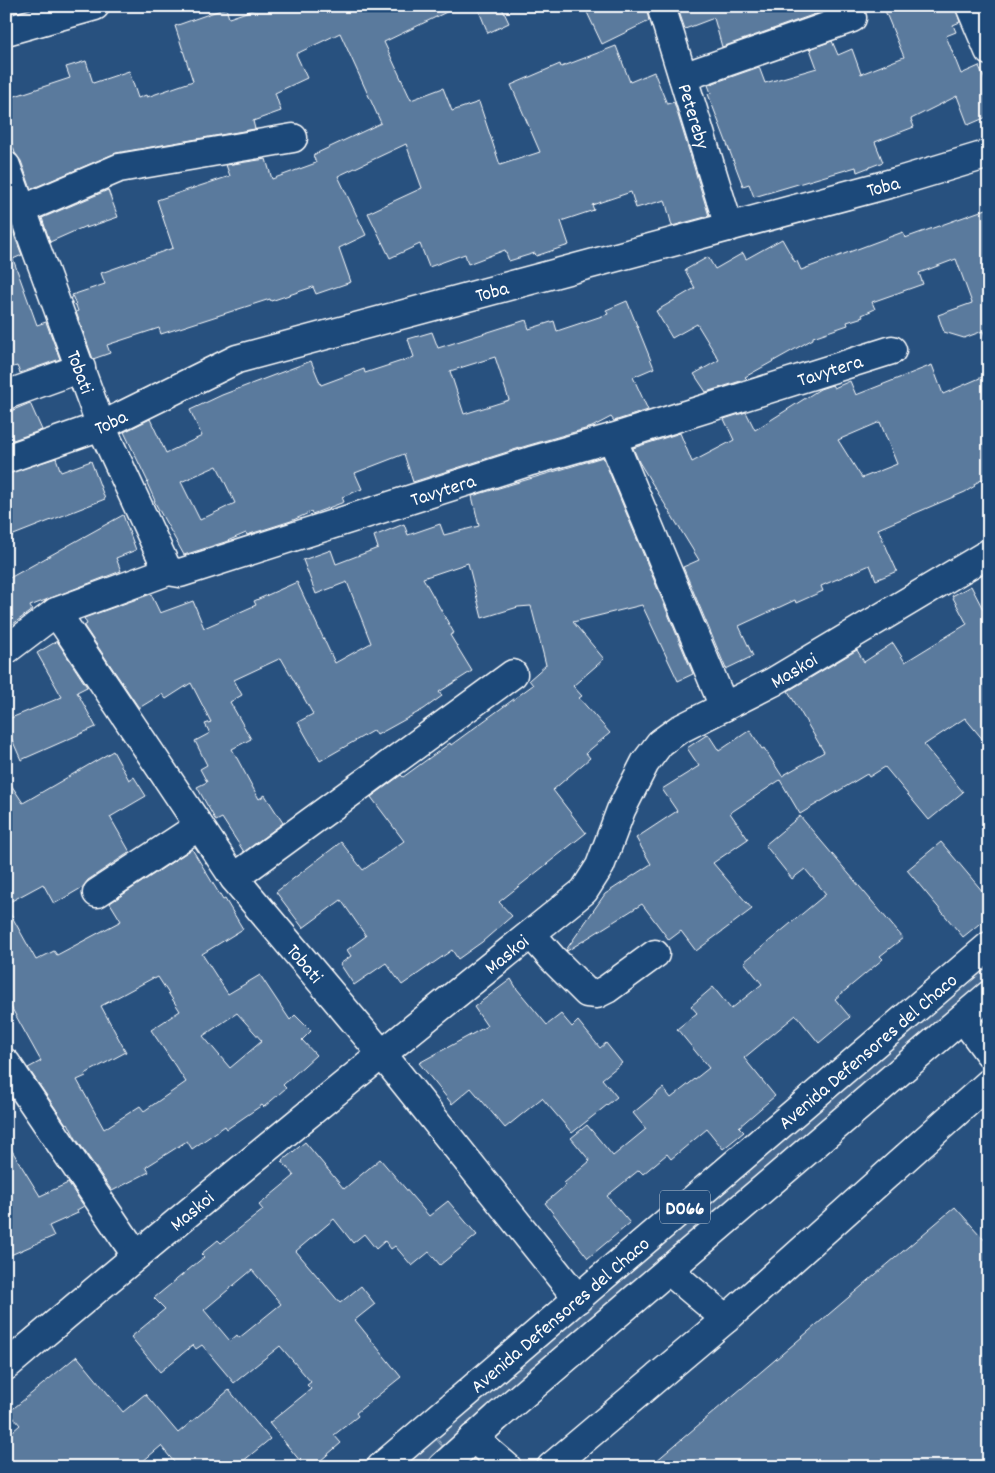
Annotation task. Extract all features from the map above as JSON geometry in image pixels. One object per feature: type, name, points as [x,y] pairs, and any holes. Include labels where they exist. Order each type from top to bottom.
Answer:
[{"type":"main road","points":[[6,31],[94,6]]},
{"type":"main road","name":"Petereby","points":[[660,6],[729,227]]},
{"type":"main road","points":[[970,6],[989,51]]},
{"type":"main road","points":[[683,77],[852,18]]},
{"type":"main road","points":[[21,210],[119,168],[293,138]]},
{"type":"main road","name":"Toba","points":[[6,458],[102,426],[238,358],[896,182],[989,154]]},
{"type":"main road","name":"Tobati","points":[[6,166],[102,426],[168,570]]},
{"type":"main road","name":"Tavytera","points":[[6,650],[56,612],[168,570],[180,573],[531,461],[612,438],[892,350]]},
{"type":"main road","points":[[6,395],[81,368]]},
{"type":"main road","points":[[612,438],[724,707]]},
{"type":"main road","name":"Maskoi","points":[[6,1366],[136,1254],[584,891],[600,866],[621,810],[645,763],[660,743],[678,730],[773,682],[989,553]]},
{"type":"main road","name":"Tobati","points":[[56,612],[234,878],[382,1054],[578,1298]]},
{"type":"main road","points":[[234,878],[512,674]]},
{"type":"main road","points":[[97,893],[199,826]]},
{"type":"main road","points":[[531,934],[552,959],[587,993],[597,994],[607,990],[656,954]]},
{"type":"main road","name":"Avenida Defensores del Chaco","points":[[381,1467],[989,946]]},
{"type":"main road","name":"Avenida Defensores del Chaco","points":[[450,1464],[473,1438],[497,1416],[989,996]]},
{"type":"main road","points":[[963,1018],[989,1053]]},
{"type":"main road","points":[[6,1063],[136,1254]]},
{"type":"main road","points":[[551,1467],[726,1319],[989,1083]]},
{"type":"main road","points":[[668,1270],[726,1319]]},
{"type":"main road","points":[[473,1438],[507,1467]]},
{"type":"shaded area","points":[[989,964],[989,982],[445,1449],[437,1438]]},
{"type":"shaded area","points":[[436,1439],[444,1449],[423,1467],[404,1467]]},
{"type":"building","points":[[264,6],[459,6],[384,42],[411,100],[443,88],[452,111],[479,102],[500,165],[540,152],[511,85],[560,64],[561,67],[616,46],[630,82],[654,72],[667,104],[674,102],[709,216],[672,226],[665,200],[636,208],[631,192],[592,205],[594,210],[561,221],[569,245],[536,256],[535,253],[509,261],[505,250],[468,264],[465,254],[429,267],[420,244],[390,258],[368,213],[422,188],[406,144],[338,176],[366,235],[339,248],[351,282],[316,294],[313,287],[161,334],[159,328],[107,345],[110,353],[93,359],[72,295],[105,284],[101,273],[173,248],[157,200],[230,176],[226,165],[266,159],[272,179],[316,163],[313,155],[381,123],[340,33],[296,54],[307,78],[275,93],[281,111],[253,121],[255,129],[116,153],[31,189],[6,128],[6,99],[70,78],[66,67],[86,61],[93,83],[129,71],[138,98],[146,95],[147,97],[193,81],[175,26],[226,8],[229,18]]},
{"type":"building","points":[[477,6],[501,6],[509,23],[488,33]]},
{"type":"building","points":[[584,6],[646,6],[649,21],[602,44]]},
{"type":"building","points":[[677,6],[819,6],[821,12],[722,47],[714,18],[685,29]]},
{"type":"building","points":[[883,6],[955,6],[960,22],[953,25],[956,32],[946,36],[961,74],[979,66],[989,89],[989,116],[968,125],[957,96],[911,119],[914,127],[875,142],[883,162],[857,172],[856,167],[754,197],[749,184],[743,186],[708,94],[711,93],[708,85],[759,67],[765,83],[817,68],[810,49],[832,41],[838,55],[852,49],[861,74],[904,57]]},
{"type":"building","points":[[108,190],[118,217],[86,228],[86,226],[50,242],[42,218]]},
{"type":"building","points":[[989,208],[989,341],[987,342],[983,331],[964,338],[944,332],[938,315],[972,303],[956,259],[919,273],[923,284],[872,302],[875,309],[862,315],[863,317],[847,322],[848,325],[813,337],[813,339],[745,377],[747,379],[706,392],[694,374],[719,360],[697,324],[672,338],[656,311],[695,288],[685,270],[708,257],[715,269],[743,253],[746,259],[782,239],[801,270],[903,232],[905,238]]},
{"type":"building","points":[[6,214],[22,255],[13,259],[37,325],[46,322],[60,359],[20,373],[17,366],[6,369]]},
{"type":"building","points":[[627,301],[654,368],[633,377],[648,410],[614,421],[611,417],[592,427],[413,482],[404,454],[355,473],[362,489],[342,497],[344,502],[184,555],[154,501],[148,482],[124,432],[150,419],[166,453],[202,436],[190,410],[222,395],[311,361],[321,385],[364,369],[365,373],[414,357],[408,339],[432,332],[438,348],[526,320],[529,329],[554,321],[557,331],[608,314],[606,310]],"holes":[[[495,357],[509,400],[464,414],[450,371]],[[217,466],[235,503],[200,520],[181,482]]]},
{"type":"building","points":[[932,365],[943,394],[989,374],[989,476],[974,484],[975,486],[965,492],[878,529],[897,571],[876,580],[870,565],[821,586],[823,591],[796,603],[795,600],[739,626],[753,656],[726,669],[683,567],[699,560],[639,462],[633,448],[680,433],[692,462],[734,440],[724,419],[746,412],[755,430],[820,389],[832,385],[834,388],[850,381],[856,395]],"holes":[[[880,422],[897,464],[862,478],[838,440]]]},
{"type":"building","points":[[30,403],[42,430],[13,440],[6,426],[6,413]]},
{"type":"building","points":[[603,457],[693,674],[678,681],[642,605],[573,622],[604,659],[573,686],[582,696],[579,698],[610,733],[586,753],[590,758],[553,790],[586,833],[499,902],[512,916],[482,942],[458,959],[452,950],[402,985],[386,963],[354,985],[340,964],[351,956],[347,950],[366,936],[341,900],[303,928],[276,892],[341,842],[363,870],[404,841],[371,797],[401,775],[403,777],[450,743],[451,745],[533,685],[529,680],[546,665],[531,606],[518,607],[482,618],[468,563],[423,578],[454,633],[450,635],[472,671],[439,692],[442,696],[424,709],[377,735],[374,730],[320,761],[298,722],[313,714],[281,658],[234,680],[242,695],[230,702],[251,739],[232,749],[259,799],[265,795],[283,823],[244,852],[222,818],[216,821],[197,787],[207,782],[200,769],[207,765],[195,741],[210,733],[205,724],[211,722],[191,683],[166,699],[162,694],[139,708],[84,626],[87,624],[84,618],[151,594],[160,613],[193,601],[204,628],[256,605],[254,601],[297,582],[335,663],[371,643],[347,582],[316,594],[303,560],[331,550],[336,564],[378,548],[374,536],[404,524],[408,535],[440,524],[444,535],[479,526],[472,496]]},
{"type":"building","points":[[56,458],[61,472],[91,461],[105,499],[6,538],[6,474]]},
{"type":"building","points":[[123,515],[136,550],[116,558],[121,571],[30,606],[32,610],[13,624],[6,611],[6,580]]},
{"type":"building","points":[[971,586],[985,613],[989,611],[989,747],[965,718],[924,745],[963,792],[929,820],[885,767],[869,777],[867,774],[800,814],[780,780],[730,813],[748,839],[713,863],[752,909],[696,951],[681,931],[669,940],[642,904],[566,950],[605,894],[651,864],[636,838],[677,811],[662,789],[699,766],[687,748],[708,734],[719,751],[750,730],[782,776],[824,752],[788,691],[857,650],[864,662],[893,643],[905,662],[967,624],[952,596]]},
{"type":"building","points":[[57,641],[87,687],[77,692],[96,727],[21,760],[6,726],[6,720],[62,697],[37,653]]},
{"type":"building","points":[[113,751],[129,780],[134,777],[146,796],[110,817],[130,852],[88,880],[83,887],[54,904],[43,884],[6,904],[6,777],[23,803]]},
{"type":"building","points":[[800,816],[903,938],[880,956],[883,959],[835,999],[850,1017],[819,1043],[796,1015],[744,1058],[775,1096],[739,1127],[744,1132],[723,1149],[707,1129],[671,1159],[667,1154],[643,1174],[639,1170],[607,1196],[630,1223],[588,1258],[545,1203],[566,1185],[564,1183],[590,1161],[571,1138],[587,1125],[613,1156],[646,1129],[633,1113],[663,1088],[671,1098],[709,1068],[677,1029],[697,1013],[691,1006],[713,987],[731,1009],[762,984],[744,962],[826,894],[805,869],[792,879],[765,845]]},
{"type":"building","points":[[941,842],[989,899],[989,916],[963,937],[907,870]]},
{"type":"building","points":[[192,849],[243,929],[202,954],[228,994],[260,975],[290,1020],[295,1015],[311,1031],[302,1040],[316,1055],[283,1085],[286,1088],[264,1107],[262,1105],[227,1129],[225,1126],[192,1149],[187,1141],[146,1167],[149,1172],[112,1191],[75,1137],[68,1123],[66,1124],[28,1068],[41,1061],[6,998],[6,906],[36,960],[54,951],[57,955],[121,921],[110,903]],"holes":[[[158,977],[180,1011],[151,1030],[186,1082],[144,1111],[140,1106],[104,1129],[77,1080],[126,1052],[101,1006]],[[237,1013],[262,1041],[230,1068],[203,1036]]]},
{"type":"building","points":[[511,979],[547,1025],[561,1014],[572,1027],[578,1021],[600,1048],[606,1043],[622,1063],[602,1079],[617,1097],[572,1133],[542,1098],[505,1128],[471,1088],[452,1104],[419,1063],[487,1026],[474,1007]]},
{"type":"building","points":[[6,1141],[40,1196],[68,1183],[84,1206],[77,1210],[78,1213],[49,1226],[54,1236],[6,1257]]},
{"type":"building","points":[[305,1142],[344,1189],[380,1159],[429,1216],[448,1201],[477,1235],[440,1265],[429,1252],[412,1266],[395,1246],[391,1249],[385,1241],[376,1249],[364,1234],[353,1243],[334,1219],[296,1251],[340,1303],[361,1286],[375,1304],[355,1320],[401,1377],[356,1413],[358,1416],[334,1435],[341,1443],[313,1467],[305,1467],[269,1423],[311,1389],[307,1385],[311,1382],[280,1346],[234,1383],[202,1345],[196,1349],[193,1345],[160,1372],[131,1337],[165,1309],[154,1298],[204,1257],[201,1254],[218,1240],[221,1243],[263,1210],[259,1205],[294,1176],[282,1161]],"holes":[[[252,1270],[281,1304],[239,1338],[237,1335],[230,1341],[204,1310]]]},
{"type":"building","points":[[955,1207],[989,1245],[989,1467],[649,1467]]},
{"type":"building","points":[[77,1356],[123,1412],[145,1394],[178,1433],[229,1390],[270,1439],[236,1467],[178,1467],[161,1446],[136,1467],[6,1467],[6,1437],[20,1425],[9,1412]]}]
